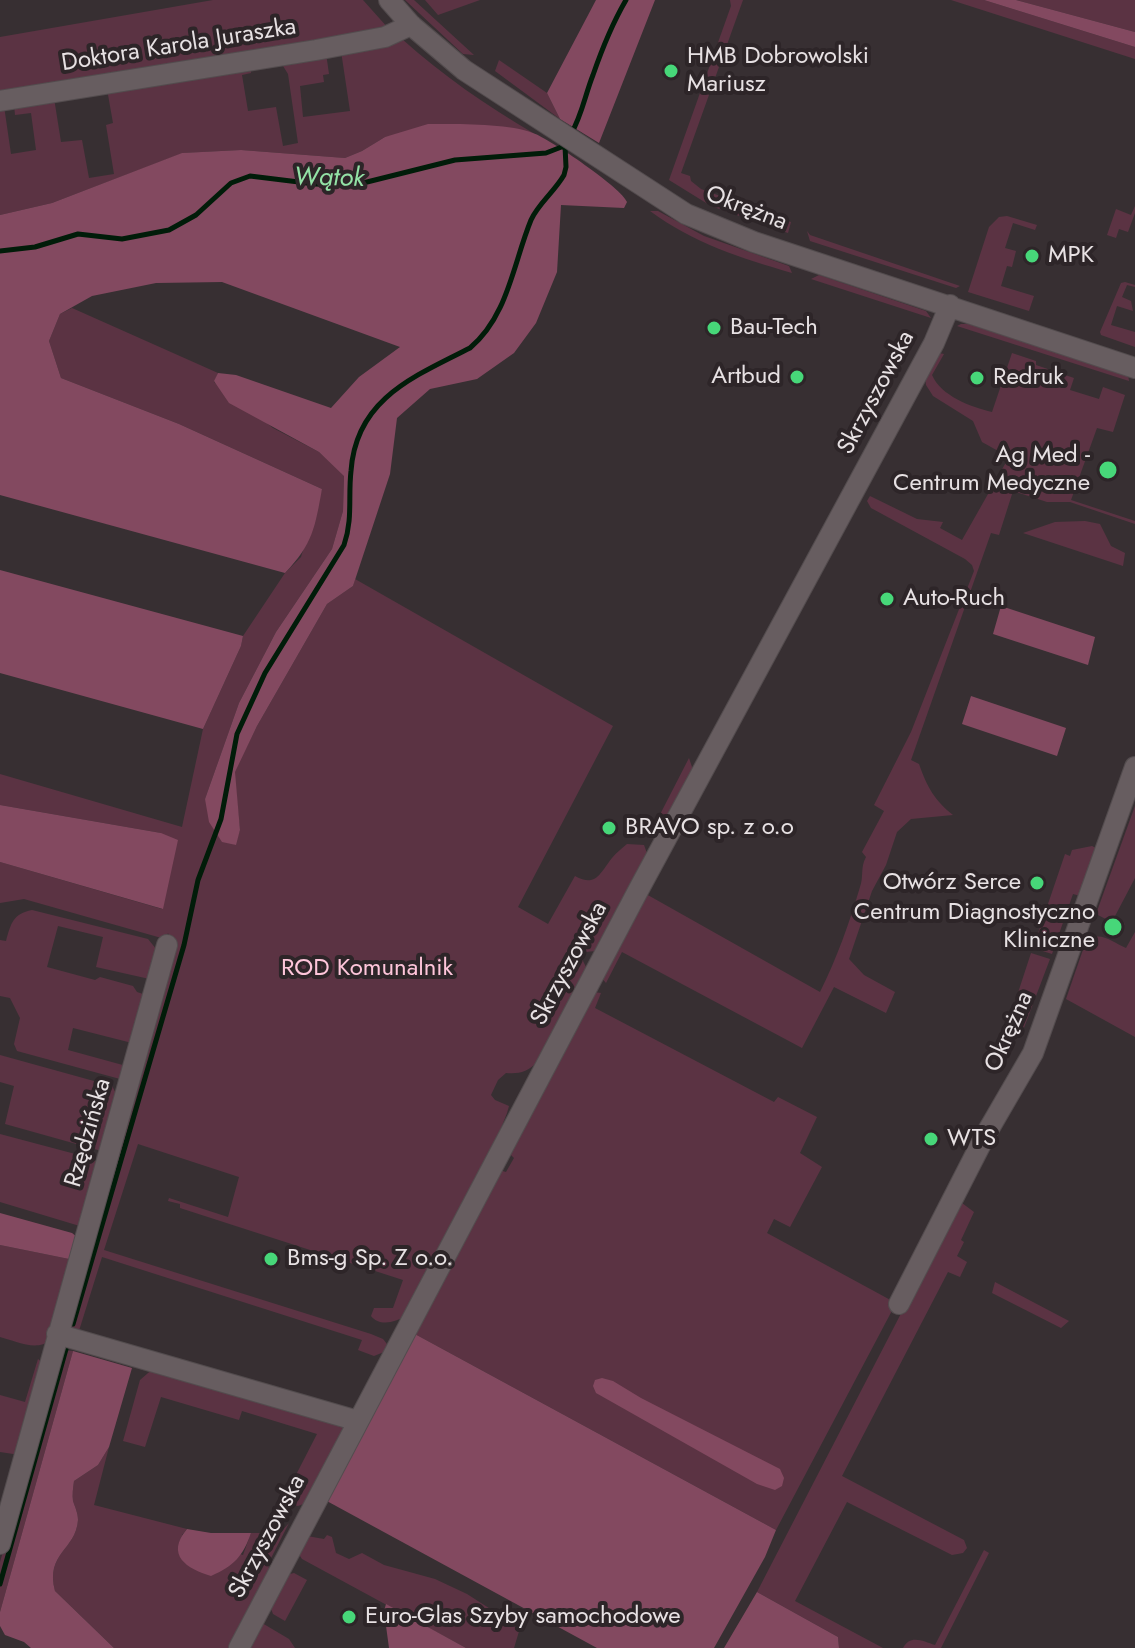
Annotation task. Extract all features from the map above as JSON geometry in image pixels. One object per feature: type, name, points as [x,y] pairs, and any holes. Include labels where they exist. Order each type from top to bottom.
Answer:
[{"type":"street","name":"Okrężna","points":[[389,0],[411,25],[464,70],[686,214],[724,232],[1135,368]]},
{"type":"street","name":"Doktora Karola Juraszka","points":[[0,101],[316,50],[385,37],[411,25]]},
{"type":"street","name":"Skrzyszowska","points":[[239,1648],[640,887],[934,343],[950,305]]},
{"type":"street","name":"Okrężna","points":[[899,1304],[986,1134],[1033,1053],[1135,767]]},
{"type":"street","name":"Rzędzińska","points":[[0,1544],[167,945]]},
{"type":"street","points":[[57,1334],[358,1421]]},
{"type":"green space","points":[[213,0],[363,0],[388,28],[0,96],[0,37]]},
{"type":"green space","points":[[405,0],[414,0],[474,55],[463,54]]},
{"type":"green space","points":[[425,0],[480,0],[438,15]]},
{"type":"green space","points":[[730,0],[743,0],[681,173],[690,176],[691,181],[701,189],[791,222],[788,233],[711,206],[669,180],[731,6]]},
{"type":"green space","points":[[951,0],[984,0],[1135,47],[1135,59]]},
{"type":"green space","points":[[1016,0],[1135,0],[1135,32]]},
{"type":"green space","points":[[402,39],[465,89],[533,133],[477,125],[385,137],[345,158],[241,150],[183,153],[52,203],[0,215],[0,107],[4,106],[11,154],[36,150],[31,113],[15,115],[14,104],[54,98],[61,142],[82,140],[89,178],[114,174],[106,125],[113,123],[107,89],[250,65],[251,73],[242,75],[248,111],[276,107],[283,146],[298,143],[288,74],[280,61],[326,53],[329,74],[323,75],[324,82],[300,86],[303,117],[350,111],[341,51]]},
{"type":"green space","points":[[499,60],[547,93],[560,119],[495,71]]},
{"type":"green space","points":[[1135,206],[1128,232],[1119,229],[1116,238],[1107,235],[1116,209],[1131,215]]},
{"type":"green space","points":[[650,211],[658,211],[704,236],[789,266],[792,273],[700,241]]},
{"type":"green space","points":[[1007,216],[1037,225],[1035,230],[1013,223],[1005,248],[1016,251],[1012,267],[1007,266],[1001,286],[1034,296],[1029,311],[968,292],[989,227],[999,217]]},
{"type":"green space","points":[[807,231],[810,235],[960,286],[956,288],[810,241]]},
{"type":"green space","points":[[819,275],[926,311],[931,318],[811,279]]},
{"type":"green space","points":[[1121,283],[1135,285],[1127,285],[1122,297],[1131,301],[1133,311],[1117,306],[1111,325],[1135,332],[1135,347],[1100,332]]},
{"type":"green space","name":"ROD Komunalnik","points":[[72,308],[218,373],[214,382],[273,428],[319,452],[344,475],[343,511],[332,549],[276,632],[239,703],[205,799],[235,845],[240,830],[234,772],[327,604],[353,586],[355,579],[613,726],[518,907],[548,924],[575,876],[593,880],[627,844],[644,845],[648,856],[595,951],[586,952],[582,959],[586,967],[583,974],[537,1062],[527,1070],[506,1073],[498,1080],[491,1095],[509,1106],[507,1113],[492,1151],[406,1316],[383,1322],[371,1316],[374,1308],[393,1308],[403,1280],[180,1208],[180,1204],[168,1201],[169,1198],[228,1217],[239,1177],[138,1144],[104,1250],[371,1334],[387,1344],[384,1352],[374,1356],[358,1350],[362,1340],[102,1257],[78,1334],[68,1326],[173,943],[168,933],[165,939],[24,899],[0,903],[0,862],[162,909],[161,833],[0,805],[0,774],[182,827],[203,729],[243,636],[285,573],[301,557],[322,489],[179,424],[61,378],[49,341],[60,314]]},
{"type":"green space","points":[[961,324],[1128,375],[1129,381],[957,326]]},
{"type":"green space","points":[[939,353],[944,354],[932,375],[942,389],[958,400],[992,412],[1012,353],[1074,378],[1070,390],[1099,399],[1103,387],[1125,395],[1113,432],[1097,428],[1071,500],[1135,521],[1135,524],[1070,502],[1047,502],[1013,491],[999,535],[991,533],[911,760],[919,764],[932,793],[953,815],[911,819],[897,832],[886,865],[872,891],[849,959],[864,975],[895,992],[886,1013],[834,987],[802,1048],[622,952],[606,983],[601,977],[646,894],[820,992],[842,941],[860,887],[866,857],[862,852],[884,811],[874,805],[911,732],[974,571],[965,559],[871,508],[867,501],[870,496],[917,519],[943,522],[940,528],[962,540],[1009,457],[982,442],[973,421],[933,396],[925,377]]},
{"type":"green space","points":[[1055,522],[1100,524],[1111,546],[1125,553],[1123,566],[1023,533]]},
{"type":"green space","points":[[689,758],[694,773],[659,832],[650,834]]},
{"type":"green space","points":[[1135,806],[1135,878],[1114,918],[1125,924],[1121,927],[1096,914]]},
{"type":"green space","points":[[1096,848],[1084,897],[1073,894],[1052,954],[1033,948],[1065,854],[1070,856],[1072,850]]},
{"type":"green space","points":[[32,910],[148,939],[161,955],[154,980],[96,967],[103,937],[58,926],[47,967],[133,986],[143,994],[136,1044],[73,1028],[68,1050],[130,1067],[120,1079],[17,1051],[14,1044],[20,1018],[10,998],[0,996],[0,940],[6,941],[11,924],[17,917]]},
{"type":"green space","points":[[1135,932],[1135,1037],[1066,999],[1086,941],[1101,937],[1126,948]]},
{"type":"green space","points":[[1031,953],[1050,959],[1022,1033],[1016,1031],[1023,1011],[1013,1008]]},
{"type":"green space","points":[[594,992],[601,993],[595,1008],[774,1102],[778,1097],[817,1117],[800,1153],[822,1167],[790,1227],[774,1219],[767,1233],[896,1303],[776,1530],[413,1333],[499,1170],[506,1172],[514,1158],[509,1153]]},
{"type":"green space","points":[[0,1055],[112,1086],[120,1101],[105,1152],[5,1124],[14,1086],[0,1082]]},
{"type":"green space","points":[[0,1134],[94,1159],[97,1163],[83,1227],[0,1202]]},
{"type":"green space","points":[[962,1203],[974,1212],[957,1256],[967,1262],[960,1277],[948,1272],[842,1476],[964,1540],[967,1548],[963,1553],[952,1555],[847,1502],[795,1601],[883,1648],[839,1648],[838,1637],[757,1592],[923,1271]]},
{"type":"green space","points":[[0,1245],[74,1260],[50,1340],[45,1343],[26,1344],[0,1337]]},
{"type":"green space","points":[[995,1282],[1069,1321],[1061,1328],[992,1293]]},
{"type":"green space","points":[[62,1350],[73,1351],[0,1612],[0,1562]]},
{"type":"green space","points":[[38,1359],[44,1364],[33,1407],[27,1409],[24,1419],[27,1427],[20,1455],[0,1452],[0,1395],[25,1402]]},
{"type":"green space","points":[[155,1367],[348,1428],[306,1503],[298,1506],[282,1502],[317,1434],[242,1411],[239,1420],[161,1397],[145,1447],[123,1441],[140,1380]]},
{"type":"green space","points":[[109,1447],[94,1505],[187,1529],[182,1535],[243,1555],[251,1533],[280,1533],[289,1523],[268,1564],[271,1578],[235,1648],[114,1648],[55,1591],[54,1568],[76,1530],[78,1520],[73,1498],[74,1481],[98,1465]]},
{"type":"green space","points":[[327,1535],[332,1537],[336,1553],[349,1559],[362,1553],[384,1565],[435,1579],[467,1594],[520,1628],[514,1648],[466,1648],[302,1559],[298,1553],[307,1536],[324,1539]]},
{"type":"green space","points":[[984,1550],[989,1553],[941,1648],[903,1648],[913,1640],[935,1645]]},
{"type":"green space","points":[[294,1573],[307,1580],[285,1621],[273,1614],[270,1606],[286,1575]]},
{"type":"green space","points":[[262,1623],[289,1639],[295,1648],[248,1648]]},
{"type":"shaded area","points":[[596,0],[655,0],[599,143],[560,119],[547,93]]},
{"type":"shaded area","points":[[984,0],[1016,0],[1135,32],[1135,47]]},
{"type":"shaded area","points":[[428,124],[496,126],[533,133],[585,165],[627,202],[624,208],[561,205],[557,272],[536,323],[514,353],[477,379],[430,389],[397,418],[390,474],[353,586],[327,604],[257,726],[235,772],[240,830],[236,845],[222,842],[209,822],[205,799],[239,703],[276,632],[332,549],[343,511],[344,476],[319,452],[229,403],[214,381],[218,373],[236,375],[331,408],[359,377],[400,347],[222,282],[156,283],[92,296],[60,314],[49,341],[61,378],[179,424],[322,489],[307,544],[285,573],[0,495],[0,215],[52,203],[182,153],[241,150],[345,158],[385,137]]},
{"type":"shaded area","points":[[0,570],[243,636],[203,729],[0,673]]},
{"type":"shaded area","points":[[1001,606],[1095,637],[1088,665],[993,634]]},
{"type":"shaded area","points":[[971,696],[1066,728],[1057,756],[962,724]]},
{"type":"shaded area","points":[[0,805],[161,833],[178,840],[163,909],[0,862]]},
{"type":"shaded area","points":[[0,1213],[72,1233],[77,1237],[74,1260],[0,1245]]},
{"type":"shaded area","points":[[413,1333],[776,1530],[765,1557],[714,1648],[597,1648],[325,1500]]},
{"type":"shaded area","points":[[73,1351],[132,1368],[109,1447],[98,1465],[74,1481],[73,1499],[78,1520],[76,1530],[57,1560],[53,1578],[55,1591],[114,1648],[31,1648],[5,1635],[0,1626],[0,1612]]},
{"type":"shaded area","points":[[602,1378],[780,1469],[784,1478],[782,1486],[775,1490],[757,1484],[596,1393],[593,1386],[595,1380]]},
{"type":"shaded area","points":[[187,1529],[211,1533],[251,1533],[237,1559],[211,1576],[182,1560],[178,1546]]},
{"type":"shaded area","points":[[757,1592],[838,1637],[839,1648],[724,1648]]},
{"type":"shaded area","points":[[386,1604],[466,1648],[389,1648],[384,1611]]},
{"type":"waterway","name":"Wątok","points":[[571,134],[604,46],[626,0]]},
{"type":"waterway","name":"Wątok","points":[[0,251],[35,247],[78,234],[122,239],[169,230],[196,215],[231,183],[250,176],[315,184],[355,185],[455,160],[546,153],[564,146]]},
{"type":"waterway","points":[[73,1324],[184,945],[198,880],[221,819],[237,734],[265,673],[344,545],[355,446],[364,425],[391,393],[428,369],[470,348],[493,321],[508,288],[531,220],[564,175],[565,146]]},
{"type":"waterway","points":[[0,1584],[66,1349]]},
{"type":"place","name":"HMB Dobrowolski Mariusz","points":[[671,71]]},
{"type":"place","name":"MPK","points":[[1032,256]]},
{"type":"place","name":"Bau-Tech","points":[[714,328]]},
{"type":"place","name":"Artbud","points":[[797,377]]},
{"type":"place","name":"Redruk","points":[[977,378]]},
{"type":"place","name":"Ag Med - Centrum Medyczne","points":[[1108,470]]},
{"type":"place","name":"Auto-Ruch","points":[[887,599]]},
{"type":"place","name":"BRAVO sp. z o.o","points":[[609,828]]},
{"type":"place","name":"Otwórz Serce","points":[[1037,883]]},
{"type":"place","name":"Centrum Diagnostyczno Kliniczne","points":[[1113,927]]},
{"type":"place","name":"WTS","points":[[931,1139]]},
{"type":"place","name":"Bms-g Sp. Z o.o.","points":[[271,1259]]},
{"type":"place","name":"Euro-Glas Szyby samochodowe","points":[[349,1617]]}]
